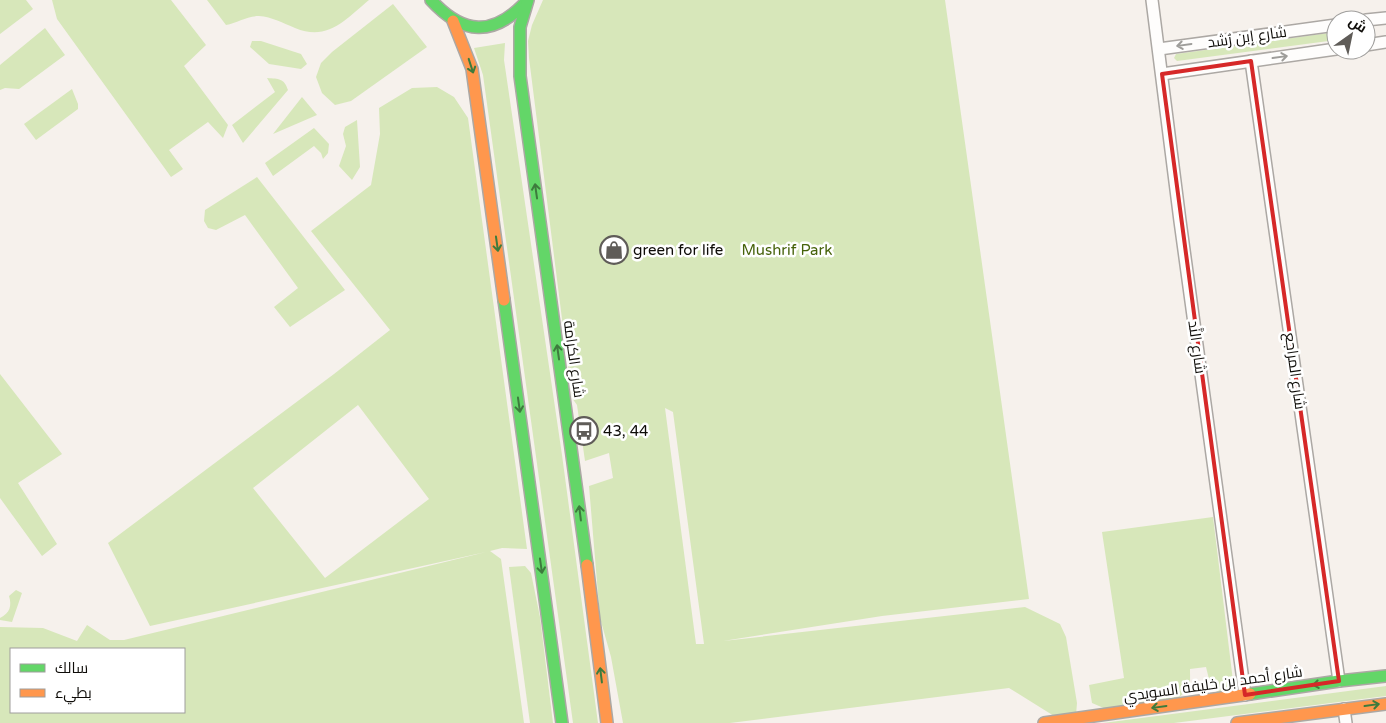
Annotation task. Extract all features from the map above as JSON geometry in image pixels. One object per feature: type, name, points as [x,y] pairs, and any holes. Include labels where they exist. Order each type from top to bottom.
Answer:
[{"type":"main road","points":[[431,0],[439,11],[453,21],[469,27],[486,27],[503,22],[517,13],[528,0]]},
{"type":"main road","name":"شارع الكرامة","points":[[528,0],[520,27],[520,76],[607,723]]},
{"type":"main road","points":[[453,21],[472,68],[562,723]]},
{"type":"main road","name":"شارع أحمد بن خليفة السويدي","points":[[1044,723],[1386,676]]},
{"type":"main road","points":[[1237,723],[1386,704]]},
{"type":"street","name":"شارع النَّد","points":[[1152,0],[1180,221],[1245,695]]},
{"type":"street","name":"شارع إبن رُشد","points":[[1159,49],[1326,25]]},
{"type":"street","name":"شارع إبن رُشد","points":[[1162,74],[1326,50]]},
{"type":"street","name":"شارع المراجع","points":[[1251,61],[1339,681]]},
{"type":"street","points":[[1344,709],[1346,723]]},
{"type":"highlighted area","points":[[1251,61],[1339,681],[1245,695],[1162,74]]},
{"type":"green space","points":[[0,0],[26,0],[33,9],[0,34]]},
{"type":"green space","points":[[52,0],[171,0],[206,45],[184,66],[228,125],[223,138],[208,122],[169,150],[183,169],[171,177],[57,19]]},
{"type":"green space","points":[[207,0],[369,0],[336,26],[327,30],[307,32],[273,19],[259,16],[226,25]]},
{"type":"green space","name":"Mushrif Park","points":[[543,0],[945,0],[1029,599],[882,616],[723,641],[1025,607],[1060,624],[1066,637],[1077,703],[1076,715],[1054,716],[1009,688],[730,723],[623,723],[611,657],[600,618],[589,486],[613,478],[609,453],[585,461],[577,405],[572,398],[529,58],[528,41],[532,25]],"holes":[[[665,408],[673,412],[704,644],[696,644]]]},
{"type":"green space","points":[[393,4],[427,47],[351,101],[335,105],[322,93],[316,77],[321,63],[332,52]]},
{"type":"green space","points":[[45,28],[65,55],[19,89],[5,88],[0,90],[0,65]]},
{"type":"green space","points":[[1326,33],[1326,41],[1177,61],[1174,58],[1176,54]]},
{"type":"green space","points":[[252,41],[261,41],[301,54],[307,64],[301,69],[269,64],[250,47]]},
{"type":"green space","points":[[505,43],[504,60],[562,455],[598,723],[573,723],[483,75],[474,48]]},
{"type":"green space","points":[[267,78],[280,80],[285,83],[288,90],[243,143],[232,125],[275,92]]},
{"type":"green space","points":[[437,87],[454,97],[468,118],[527,549],[502,548],[490,551],[501,559],[524,723],[0,723],[0,627],[43,628],[77,641],[87,625],[110,640],[124,640],[486,552],[150,626],[108,543],[390,330],[311,231],[371,185],[380,134],[379,108],[412,88]],"holes":[[[358,405],[429,499],[325,578],[253,488]]]},
{"type":"green space","points":[[72,89],[78,109],[36,140],[24,124]]},
{"type":"green space","points":[[302,97],[317,115],[273,134]]},
{"type":"green space","points":[[357,120],[360,167],[352,180],[339,166],[346,146],[343,134],[345,127]]},
{"type":"green space","points":[[314,128],[329,144],[328,153],[323,159],[321,153],[314,146],[273,176],[265,163]]},
{"type":"green space","points":[[257,177],[345,290],[290,327],[274,307],[298,288],[245,215],[216,230],[208,228],[204,221],[205,210]]},
{"type":"green space","points":[[0,374],[62,454],[18,483],[57,544],[42,556],[0,498]]},
{"type":"green space","points":[[1213,517],[1233,681],[1229,688],[1217,692],[1211,687],[1206,667],[1190,669],[1189,686],[1178,698],[1106,709],[1092,703],[1089,685],[1124,678],[1102,532]]},
{"type":"green space","points":[[525,566],[531,573],[540,617],[553,723],[530,723],[509,567]]},
{"type":"green space","points":[[16,590],[22,593],[12,622],[0,620],[9,609],[9,596]]},
{"type":"green space","points":[[1386,686],[1386,696],[1174,723],[1103,723]]},
{"type":"traffic: fast","points":[[431,0],[443,12],[455,20],[466,25],[478,27],[490,26],[502,21],[526,2]]},
{"type":"traffic: fast","points":[[528,0],[520,27],[520,76],[587,565]]},
{"type":"traffic: fast","points":[[504,300],[562,723]]},
{"type":"traffic: fast","points":[[1250,694],[1386,676]]},
{"type":"traffic: slow","points":[[453,21],[472,69],[504,300]]},
{"type":"traffic: slow","points":[[587,565],[607,723]]},
{"type":"traffic: slow","points":[[1044,723],[1250,694]]},
{"type":"traffic: slow","points":[[1237,723],[1386,704]]},
{"type":"place","name":"green for life","points":[[614,250]]},
{"type":"place","name":"43, 44","points":[[584,431]]}]
